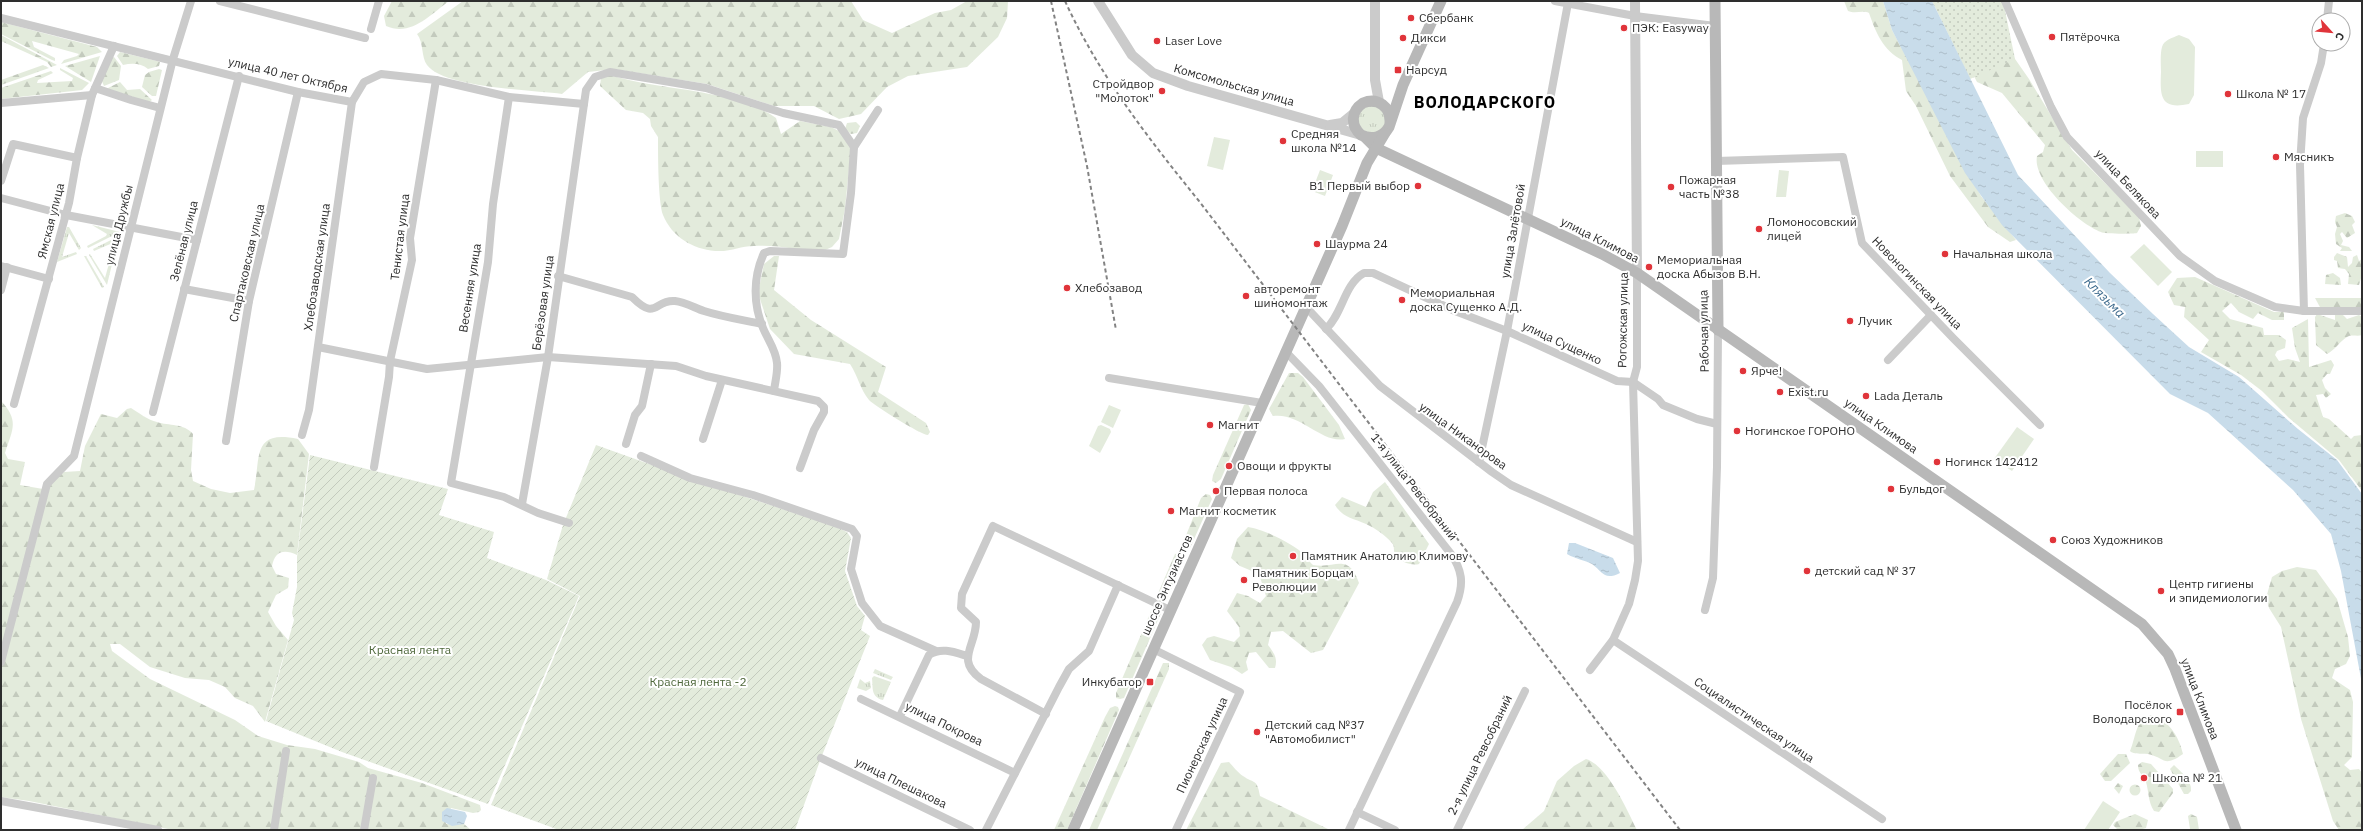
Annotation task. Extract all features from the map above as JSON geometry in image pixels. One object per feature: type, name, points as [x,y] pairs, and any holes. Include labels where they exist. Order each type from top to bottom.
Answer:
[{"type":"main road","name":"шоссе Энтузиастов","points":[[1073,830],[1295,328],[1342,226],[1368,163],[1387,128],[1402,87],[1441,1]]},
{"type":"main road","name":"Рабочая улица","points":[[1715,1],[1718,330]]},
{"type":"main road","points":[[1380,103],[1402,87]]},
{"type":"main road","points":[[1368,163],[1370,151],[1364,137],[1353,123],[1353,114],[1363,103],[1372,101],[1380,103],[1388,111],[1387,128],[1389,142],[1396,157]]},
{"type":"main road","points":[[1364,137],[1375,138],[1387,128]]},
{"type":"main road","name":"улица Климова","points":[[1364,137],[1376,148],[1602,254],[1637,273],[1976,507],[2142,624],[2168,654],[2175,669],[2236,830]]},
{"type":"street","name":"улица Дружбы","points":[[1,662],[47,484],[74,456],[160,108],[191,1]]},
{"type":"street","points":[[220,1],[365,38]]},
{"type":"street","points":[[371,29],[379,1]]},
{"type":"street","name":"Комсомольская улица","points":[[1098,1],[1132,55],[1153,73],[1182,84],[1364,137]]},
{"type":"street","points":[[1375,1],[1375,80],[1380,103]]},
{"type":"street","points":[[1555,1],[1635,16],[1715,26]]},
{"type":"street","name":"Рогожская улица","points":[[1590,670],[1613,640],[1629,604],[1638,561],[1633,382],[1637,367],[1635,1]]},
{"type":"street","name":"улица Белякова","points":[[2004,1],[2051,107],[2067,137],[2174,250],[2196,269],[2230,289],[2275,307],[2304,310],[2362,312]]},
{"type":"street","points":[[2328,12],[2329,1]]},
{"type":"street","name":"улица Залётовой","points":[[1479,462],[1507,331],[1568,3]]},
{"type":"street","name":"улица 40 лет Октября","points":[[1,18],[173,59],[298,92],[352,102],[364,82],[381,74],[436,80],[509,97],[584,104]]},
{"type":"street","name":"Ямская улица","points":[[14,404],[66,215],[77,158],[94,91],[114,46]]},
{"type":"street","points":[[2304,310],[2301,256],[2301,137],[2305,109],[2321,63],[2323,52]]},
{"type":"street","name":"Берёзовая улица","points":[[522,504],[548,357],[558,276],[584,104],[589,83],[595,77],[610,72],[706,88],[783,113],[839,125],[854,147]]},
{"type":"street","name":"Зелёная улица","points":[[153,412],[239,76]]},
{"type":"street","name":"Тенистая улица","points":[[374,467],[389,377],[390,361],[412,260],[410,238],[436,80]]},
{"type":"street","points":[[1363,103],[1375,80]]},
{"type":"street","points":[[1,103],[94,91],[160,108]]},
{"type":"street","name":"Спартаковская улица","points":[[226,441],[249,301],[298,92]]},
{"type":"street","name":"Весенняя улица","points":[[509,97],[493,204],[488,262],[451,483],[504,497],[522,504]]},
{"type":"street","name":"Хлебозаводская улица","points":[[302,435],[309,410],[352,102]]},
{"type":"street","points":[[774,391],[777,363],[774,351],[758,315],[755,292],[757,276],[764,253],[843,254],[851,193],[854,147],[878,110]]},
{"type":"street","name":"Комсомольская улица","points":[[1326,125],[1342,123],[1353,114]]},
{"type":"street","points":[[1,181],[13,144],[77,158]]},
{"type":"street","name":"Новоногинская улица","points":[[1716,161],[1843,157],[1862,243],[2040,425]]},
{"type":"street","points":[[1,198],[66,215],[130,229],[197,240]]},
{"type":"street","points":[[1,290],[4,267],[49,278]]},
{"type":"street","name":"улица Сущенко","points":[[1326,329],[1337,316],[1354,280],[1364,273],[1373,273],[1455,311],[1507,331],[1617,381],[1633,382],[1658,399],[1663,405],[1697,419],[1717,424]]},
{"type":"street","points":[[558,276],[632,297],[640,305],[649,309],[658,308],[668,301],[677,301],[705,311],[762,324]]},
{"type":"street","points":[[184,289],[249,301]]},
{"type":"street","name":"улица Никанорова","points":[[1305,306],[1380,386],[1511,485],[1637,542]]},
{"type":"street","points":[[1888,360],[1931,315]]},
{"type":"street","name":"Рабочая улица","points":[[1705,610],[1713,578],[1718,330]]},
{"type":"street","points":[[318,347],[427,369],[548,357],[676,366],[722,380],[818,401],[824,406],[824,412],[814,430],[800,468]]},
{"type":"street","name":"1-я улица Ревсобраний","points":[[1285,351],[1319,386],[1430,527],[1451,554],[1461,575],[1462,587],[1458,602],[1349,830]]},
{"type":"street","points":[[626,444],[635,415],[642,406],[651,364]]},
{"type":"street","points":[[1109,378],[1262,403]]},
{"type":"street","points":[[703,438],[722,380]]},
{"type":"street","points":[[641,456],[690,478],[753,494],[852,529],[857,536],[851,569],[862,603],[880,626],[936,651],[947,651],[967,656]]},
{"type":"street","points":[[522,504],[538,513],[569,523]]},
{"type":"street","points":[[1046,714],[972,673],[967,656],[976,633],[976,622],[961,608],[962,594],[993,526],[1170,610]]},
{"type":"street","points":[[986,830],[1069,668],[1089,651],[1118,585]]},
{"type":"street","name":"Социалистическая улица","points":[[1613,640],[1882,819]]},
{"type":"street","name":"Пионерская улица","points":[[1153,649],[1240,692],[1176,830]]},
{"type":"street","points":[[900,716],[924,664],[929,655],[936,651]]},
{"type":"street","name":"2-я улица Ревсобраний","points":[[1457,830],[1524,691]]},
{"type":"street","name":"улица Покрова","points":[[861,699],[900,716],[1015,773]]},
{"type":"street","points":[[274,830],[286,751]]},
{"type":"street","name":"улица Плешакова","points":[[821,758],[970,830]]},
{"type":"street","points":[[364,830],[373,778]]},
{"type":"street","points":[[1,801],[158,830]]},
{"type":"street","points":[[1357,812],[1395,830]]},
{"type":"green space","points":[[392,1],[449,1],[420,23],[404,29],[395,29],[386,26],[384,16]]},
{"type":"green space","points":[[463,1],[851,1],[863,20],[892,33],[935,13],[951,10],[967,1],[1008,1],[1007,18],[998,37],[967,67],[908,76],[887,87],[861,114],[839,119],[814,106],[774,106],[707,84],[614,69],[588,72],[562,94],[490,87],[451,79],[436,73],[427,65],[421,42],[417,34]]},
{"type":"green space","points":[[1844,1],[1883,1],[1892,30],[1981,196],[2016,240],[2010,242],[1988,227],[1950,176],[1916,106],[1906,91],[1902,60],[1895,56],[1885,46],[1874,27],[1869,13],[1848,11]]},
{"type":"green space","points":[[1932,1],[2003,1],[2015,59],[1970,79]]},
{"type":"green space","points":[[1935,1],[2006,46],[2029,79],[2072,150],[2139,217],[2141,226],[2137,233],[2103,233],[2081,220],[2058,200],[2049,189],[2037,166],[2037,156],[2043,152],[2045,145],[2002,93],[1977,82]]},
{"type":"green space","points":[[1,22],[97,47],[102,52],[61,64],[64,60],[79,54],[32,41],[34,47],[55,58],[55,61],[52,60],[1,34]]},
{"type":"green space","points":[[1,35],[57,65],[51,67],[47,62],[1,41]]},
{"type":"green space","points":[[2179,35],[2189,39],[2195,47],[2194,95],[2189,104],[2172,105],[2167,103],[2162,94],[2161,56],[2162,47],[2166,41]]},
{"type":"green space","points":[[120,52],[160,62],[159,66],[148,69],[136,64],[123,65],[117,56]]},
{"type":"green space","points":[[100,56],[91,82],[65,66]]},
{"type":"green space","points":[[114,57],[121,66],[119,80],[104,86],[101,79],[111,58]]},
{"type":"green space","points":[[43,65],[49,68],[1,85],[1,80]]},
{"type":"green space","points":[[60,68],[89,83],[82,90],[1,99],[1,88],[51,71],[53,73],[38,80],[37,83],[72,81],[73,78],[60,70]]},
{"type":"green space","points":[[159,69],[162,70],[156,96],[152,96],[142,87],[145,75]]},
{"type":"green space","points":[[607,75],[643,83],[701,92],[734,99],[749,104],[776,118],[781,134],[800,121],[831,127],[841,132],[851,148],[845,209],[839,239],[832,247],[823,251],[771,246],[749,246],[726,251],[715,251],[691,245],[678,236],[667,223],[661,209],[658,137],[651,126],[650,119],[643,113],[626,110],[600,86],[601,78]]},
{"type":"green space","points":[[120,82],[127,90],[140,89],[152,100],[149,102],[106,89]]},
{"type":"green space","points":[[1372,105],[1382,109],[1386,119],[1382,129],[1372,133],[1362,129],[1358,119],[1362,109]]},
{"type":"green space","points":[[856,122],[860,126],[857,133],[851,134],[845,129],[847,123]]},
{"type":"green space","points":[[1214,137],[1230,140],[1223,170],[1207,166]]},
{"type":"green space","points":[[2196,151],[2223,151],[2223,167],[2196,167]]},
{"type":"green space","points":[[1320,170],[1333,175],[1325,196],[1312,191]]},
{"type":"green space","points":[[1779,170],[1789,171],[1786,197],[1776,197]]},
{"type":"green space","points":[[2345,213],[2352,216],[2355,222],[2352,225],[2355,233],[2347,238],[2342,232],[2340,234],[2343,241],[2341,245],[2349,247],[2352,251],[2340,251],[2342,248],[2336,244],[2336,216]]},
{"type":"green space","points":[[92,225],[120,232],[88,248],[87,246],[106,236],[107,234]]},
{"type":"green space","points":[[67,227],[69,227],[81,248],[79,250],[69,233],[62,257],[76,252],[77,254],[57,262]]},
{"type":"green space","points":[[117,237],[118,239],[107,285],[89,255],[90,254],[105,278],[115,242],[94,251],[93,249]]},
{"type":"green space","points":[[2144,244],[2172,272],[2158,286],[2130,257]]},
{"type":"green space","points":[[2337,253],[2347,257],[2348,267],[2352,263],[2353,257],[2357,255],[2359,261],[2362,259],[2362,275],[2359,285],[2348,284],[2349,274],[2345,269],[2338,268],[2337,261],[2334,260]]},
{"type":"green space","points":[[84,256],[86,256],[104,287],[102,288]]},
{"type":"green space","points":[[774,256],[779,256],[774,290],[811,320],[886,367],[878,392],[926,423],[930,432],[928,435],[898,420],[869,400],[850,364],[794,354],[770,329],[758,293],[764,264]]},
{"type":"green space","points":[[2333,273],[2340,278],[2341,285],[2325,284],[2326,275]]},
{"type":"green space","points":[[2195,277],[2274,312],[2284,312],[2284,320],[2272,320],[2258,313],[2253,319],[2239,312],[2231,303],[2222,311],[2230,319],[2263,328],[2264,335],[2279,335],[2286,340],[2285,348],[2277,351],[2275,355],[2279,361],[2288,359],[2300,362],[2295,348],[2292,328],[2308,319],[2309,367],[2331,360],[2334,365],[2330,374],[2327,374],[2322,380],[2325,388],[2331,394],[2326,398],[2323,394],[2316,395],[2323,417],[2329,419],[2351,439],[2354,436],[2362,435],[2362,491],[2339,460],[2289,418],[2262,391],[2241,375],[2201,352],[2209,340],[2184,317],[2185,307],[2174,305],[2168,292],[2177,278]]},
{"type":"green space","points":[[2315,298],[2362,298],[2362,310],[2321,309]]},
{"type":"green space","points":[[2317,314],[2335,320],[2335,314],[2342,314],[2347,319],[2359,315],[2362,317],[2362,335],[2347,337],[2327,354],[2316,345],[2315,317]]},
{"type":"green space","points":[[1289,373],[1298,373],[1303,377],[1339,425],[1345,439],[1328,437],[1292,419],[1283,416],[1273,416],[1269,409]]},
{"type":"green space","points":[[1,401],[11,414],[13,426],[5,453],[8,459],[25,462],[20,485],[43,489],[1,653]]},
{"type":"green space","points":[[1248,404],[1251,410],[1221,479],[1216,483],[1212,481],[1213,475],[1244,405]]},
{"type":"green space","points":[[1109,405],[1121,410],[1113,428],[1101,422]]},
{"type":"green space","points":[[131,408],[150,420],[181,426],[193,434],[191,470],[193,481],[211,489],[230,493],[254,490],[261,449],[265,442],[272,438],[283,437],[298,439],[309,454],[297,555],[288,552],[278,554],[273,561],[272,566],[276,574],[289,578],[288,588],[276,595],[268,612],[276,626],[288,640],[265,722],[253,706],[235,698],[225,687],[209,680],[185,678],[150,667],[120,644],[110,644],[112,651],[150,679],[235,720],[258,736],[287,745],[315,749],[359,762],[368,768],[422,783],[480,805],[481,810],[473,813],[451,808],[446,824],[464,824],[471,830],[173,830],[29,801],[1,797],[1,670],[48,485],[64,472],[80,471],[85,446],[101,414],[117,418],[127,409]]},
{"type":"green space","points":[[1101,425],[1110,429],[1111,432],[1100,453],[1089,446],[1098,426]]},
{"type":"green space","points":[[2017,427],[2034,439],[2012,471],[1994,459]]},
{"type":"green space","name":"Красная лента -2","points":[[596,445],[691,479],[834,526],[847,532],[851,538],[845,571],[857,606],[865,616],[861,630],[870,636],[821,758],[795,830],[559,830],[491,805],[580,596],[547,579],[563,525]]},
{"type":"green space","name":"Красная лента","points":[[310,455],[448,489],[439,515],[494,532],[487,558],[546,580],[579,596],[488,804],[342,752],[266,721],[294,620],[292,613],[297,587],[297,557]]},
{"type":"green space","points":[[1385,482],[1429,544],[1419,564],[1409,564],[1399,559],[1395,554],[1393,544],[1389,540],[1369,526],[1341,513],[1335,505],[1342,497],[1366,507],[1373,492]]},
{"type":"green space","points":[[1206,494],[1210,495],[1212,499],[1190,548],[1187,549],[1183,543],[1201,498]]},
{"type":"green space","points":[[1248,527],[1270,534],[1286,542],[1305,555],[1313,565],[1346,565],[1355,573],[1359,583],[1323,650],[1311,653],[1283,631],[1271,632],[1268,645],[1275,656],[1275,668],[1269,668],[1256,652],[1249,653],[1246,662],[1248,670],[1242,674],[1231,667],[1210,660],[1202,645],[1207,638],[1214,636],[1234,642],[1240,636],[1239,627],[1227,611],[1237,593],[1248,596],[1260,603],[1266,596],[1259,574],[1240,566],[1231,558],[1237,539]]},
{"type":"green space","points":[[1181,553],[1183,562],[1167,599],[1163,603],[1156,598],[1175,554]]},
{"type":"green space","points":[[2297,567],[2316,570],[2337,599],[2348,637],[2350,656],[2346,664],[2335,669],[2332,678],[2350,690],[2353,702],[2352,757],[2344,765],[2350,770],[2359,769],[2362,773],[2362,830],[2339,830],[2333,821],[2301,719],[2281,627],[2269,608],[2266,598],[2272,577],[2282,571]]},
{"type":"green space","points":[[1160,607],[1161,613],[1124,698],[1116,698],[1116,693],[1152,609]]},
{"type":"green space","points":[[1163,663],[1169,663],[1169,669],[1097,830],[1089,830]]},
{"type":"green space","points":[[875,669],[893,677],[891,680],[873,673]]},
{"type":"green space","points":[[874,676],[891,682],[883,700],[876,697],[873,692],[872,678]]},
{"type":"green space","points":[[860,679],[865,683],[870,681],[871,688],[866,691],[857,688]]},
{"type":"green space","points":[[1115,706],[1118,707],[1119,710],[1067,830],[1054,830],[1105,717],[1110,708]]},
{"type":"green space","points":[[2150,715],[2162,720],[2172,729],[2179,741],[2183,754],[2172,760],[2165,761],[2148,754],[2130,751],[2141,721]]},
{"type":"green space","points":[[2118,754],[2126,754],[2130,763],[2111,781],[2105,781],[2100,774]]},
{"type":"green space","points":[[1586,759],[1594,763],[1609,779],[1637,830],[1522,830],[1544,811],[1557,781],[1574,766]]},
{"type":"green space","points":[[1229,762],[1241,775],[1258,786],[1260,796],[1330,830],[1186,830],[1221,763]]},
{"type":"green space","points":[[2142,762],[2151,764],[2173,789],[2173,793],[2159,812],[2154,811],[2152,808],[2146,782],[2139,770],[2138,765]]},
{"type":"green space","points":[[2174,765],[2186,776],[2190,783],[2191,791],[2188,794],[2184,794],[2170,769]]},
{"type":"green space","points":[[2118,783],[2123,786],[2119,794],[2114,788]]},
{"type":"green space","points":[[2133,785],[2137,785],[2139,786],[2139,794],[2133,795],[2130,792],[2130,788]]},
{"type":"green space","points":[[2103,801],[2120,812],[2108,830],[2084,830]]},
{"type":"green space","points":[[2135,814],[2148,820],[2146,828],[2139,830],[2118,830],[2113,825],[2115,822]]},
{"type":"green space","points":[[2191,814],[2197,817],[2199,830],[2190,829],[2188,816]]},
{"type":"water","name":"Клязьма","points":[[1883,1],[1932,1],[2018,175],[2110,273],[2153,314],[2189,347],[2239,377],[2298,429],[2337,460],[2362,494],[2362,684],[2341,571],[2331,534],[2293,490],[2208,413],[2170,394],[2002,225],[1965,173],[1892,30]]},
{"type":"water","points":[[1569,543],[1575,543],[1613,558],[1620,573],[1607,576],[1592,564],[1567,554]]},
{"type":"water","points":[[447,808],[465,812],[467,816],[464,824],[452,826],[442,821],[442,812]]},
{"type":"railway","points":[[1051,1],[1087,166],[1116,330]]},
{"type":"railway","points":[[1065,1],[1093,55],[1143,130],[1199,201],[1680,830]]},
{"type":"place","name":"Сбербанк","points":[[1411,18]]},
{"type":"place","name":"ПЭК: Easyway","points":[[1624,28]]},
{"type":"place","name":"Пятёрочка","points":[[2052,37]]},
{"type":"place","name":"Дикси","points":[[1403,38]]},
{"type":"place","name":"Laser Love","points":[[1157,41]]},
{"type":"place","name":"Нарсуд","points":[[1398,70]]},
{"type":"place","name":"Стройдвор \"Молоток\"","points":[[1162,91]]},
{"type":"place","name":"Школа № 17","points":[[2228,94]]},
{"type":"place","name":"Средняя школа №14","points":[[1283,141]]},
{"type":"place","name":"Мясникъ","points":[[2276,157]]},
{"type":"place","name":"В1 Первый выбор","points":[[1418,186]]},
{"type":"place","name":"Пожарная часть №38","points":[[1671,187]]},
{"type":"place","name":"Ломоносовский лицей","points":[[1759,229]]},
{"type":"place","name":"Шаурма 24","points":[[1317,244]]},
{"type":"place","name":"Начальная школа","points":[[1945,254]]},
{"type":"place","name":"Мемориальная доска Абызов В.Н.","points":[[1649,267]]},
{"type":"place","name":"Хлебозавод","points":[[1067,288]]},
{"type":"place","name":"авторемонт шиномонтаж","points":[[1246,296]]},
{"type":"place","name":"Мемориальная доска Сущенко А.Д.","points":[[1402,300]]},
{"type":"place","name":"Лучик","points":[[1850,321]]},
{"type":"place","name":"Ярче!","points":[[1743,371]]},
{"type":"place","name":"Exist.ru","points":[[1780,392]]},
{"type":"place","name":"Lada Деталь","points":[[1866,396]]},
{"type":"place","name":"Магнит","points":[[1210,425]]},
{"type":"place","name":"Ногинское ГОРОНО","points":[[1737,431]]},
{"type":"place","name":"Ногинск 142412","points":[[1937,462]]},
{"type":"place","name":"Овощи и фрукты","points":[[1229,466]]},
{"type":"place","name":"Бульдог","points":[[1891,489]]},
{"type":"place","name":"Первая полоса","points":[[1216,491]]},
{"type":"place","name":"Магнит косметик","points":[[1171,511]]},
{"type":"place","name":"Союз Художников","points":[[2053,540]]},
{"type":"place","name":"Памятник Анатолию Климову","points":[[1293,556]]},
{"type":"place","name":"детский сад № 37","points":[[1807,571]]},
{"type":"place","name":"Памятник Борцам Революции","points":[[1244,580]]},
{"type":"place","name":"Центр гигиены и эпидемиологии","points":[[2161,591]]},
{"type":"place","name":"Инкубатор","points":[[1150,682]]},
{"type":"place","name":"Посёлок Володарского","points":[[2180,712]]},
{"type":"place","name":"Детский сад №37 \"Автомобилист\"","points":[[1257,732]]},
{"type":"place","name":"Школа № 21","points":[[2144,778]]},
{"type":"district","name":"ВОЛОДАРСКОГО","points":[[1485,102]]}]
